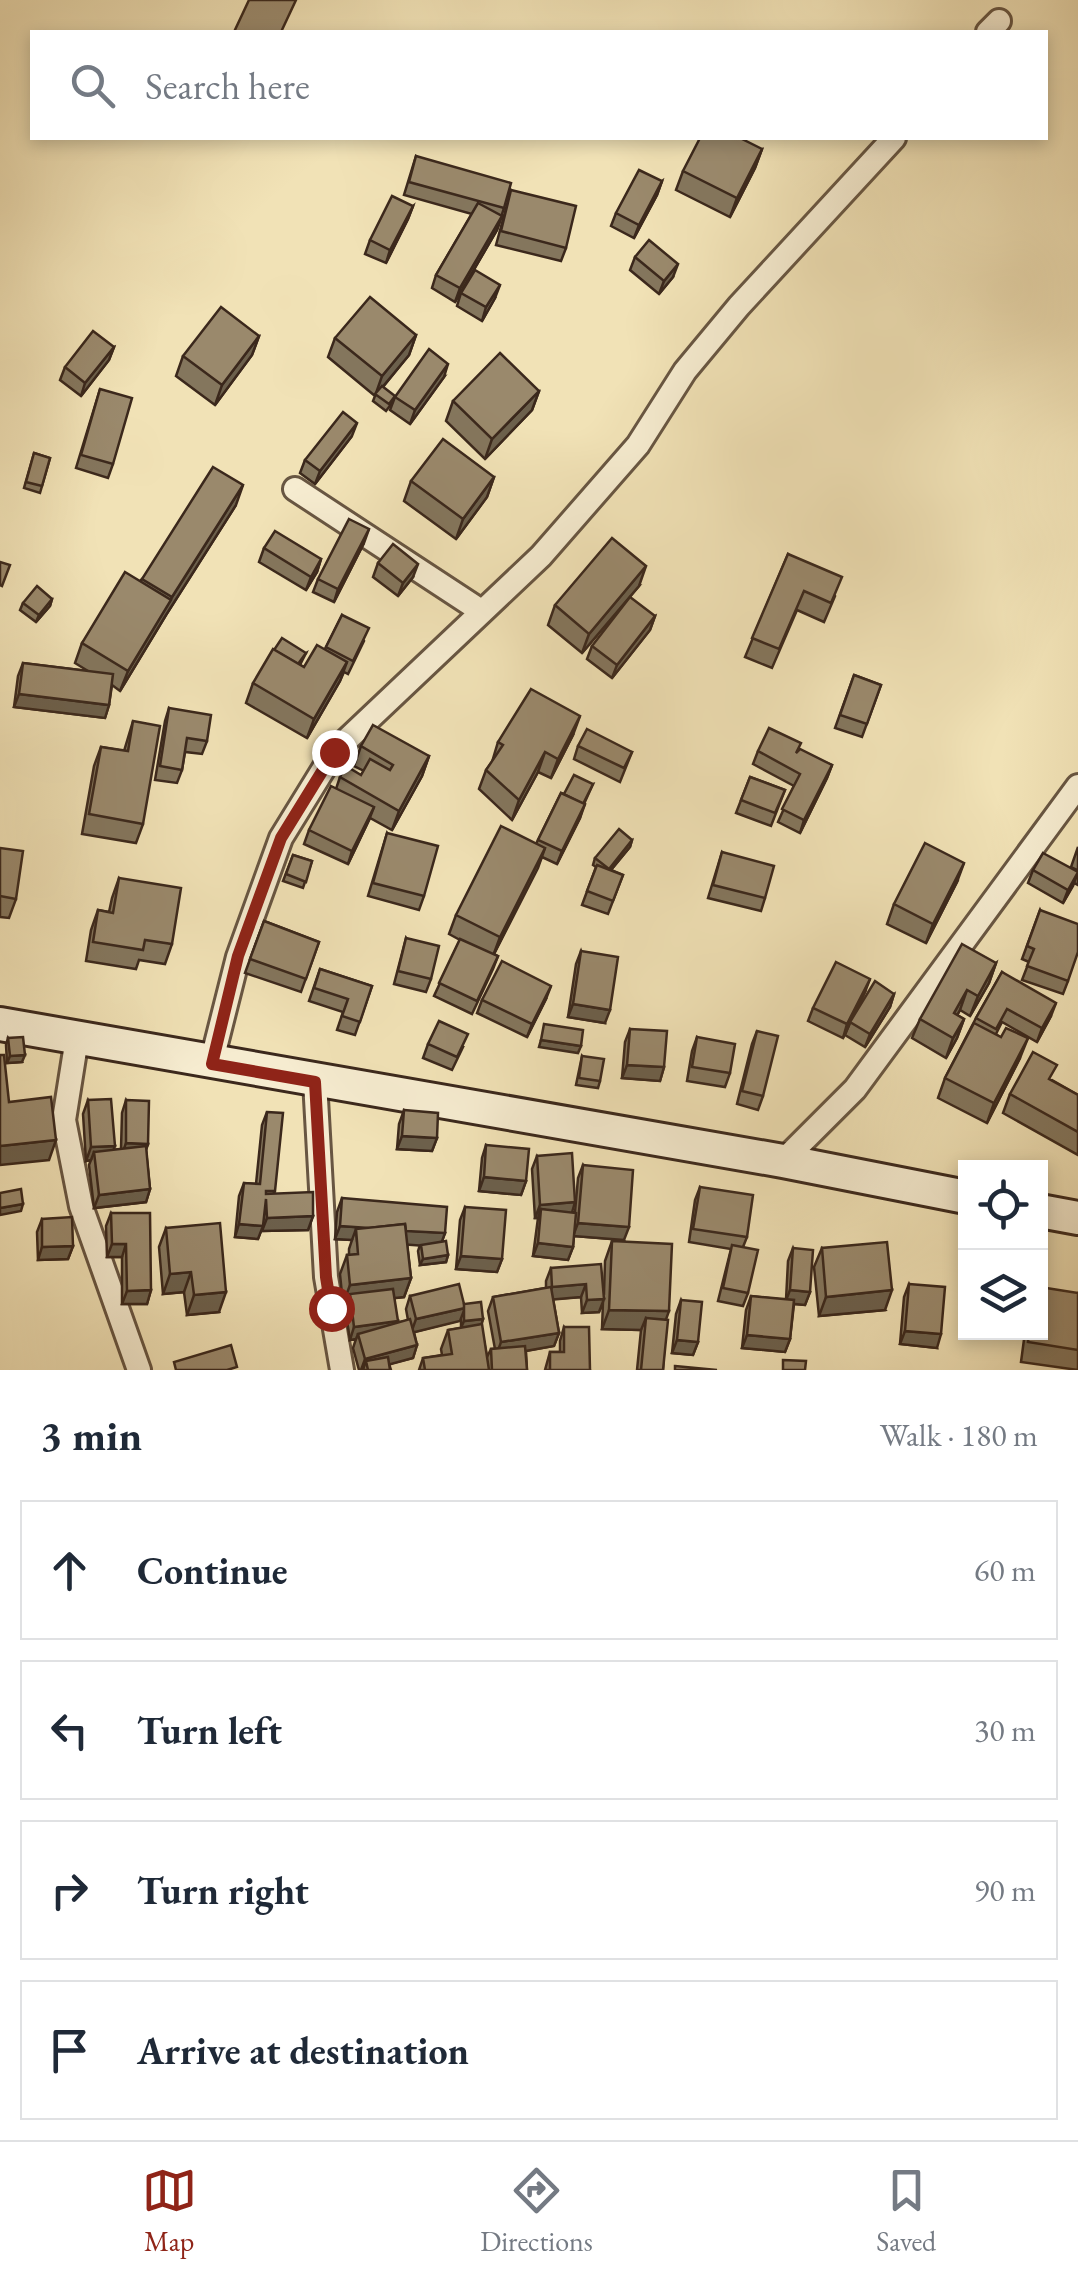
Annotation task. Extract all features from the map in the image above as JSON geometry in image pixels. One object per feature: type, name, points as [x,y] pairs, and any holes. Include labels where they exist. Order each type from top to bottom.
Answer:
[{"type":"main road","points":[[0,1024],[958,1194]]},
{"type":"main road","points":[[1048,1212],[1078,1218]]},
{"type":"street","points":[[212,1064],[238,956],[281,838],[334,752],[541,556],[638,446],[685,371],[739,306],[892,140]]},
{"type":"street","points":[[295,490],[481,612]]},
{"type":"street","points":[[784,1161],[855,1089],[1078,786]]},
{"type":"street","points":[[76,1038],[64,1120],[81,1206],[139,1370]]},
{"type":"street","points":[[315,1082],[326,1277],[342,1370]]},
{"type":"building","points":[[249,0],[296,0],[282,30],[235,30]]},
{"type":"building","points":[[699,140],[744,140],[762,149],[737,198],[683,171]]},
{"type":"building","points":[[416,156],[511,183],[504,208],[409,182]]},
{"type":"building","points":[[639,170],[662,181],[639,225],[616,213]]},
{"type":"building","points":[[511,190],[576,206],[566,248],[501,231]]},
{"type":"building","points":[[392,196],[413,206],[390,250],[370,240]]},
{"type":"building","points":[[478,203],[502,216],[460,288],[436,275]]},
{"type":"building","points":[[649,240],[678,264],[664,281],[635,257]]},
{"type":"building","points":[[475,270],[500,285],[486,307],[461,293]]},
{"type":"building","points":[[370,297],[416,335],[382,376],[335,338]]},
{"type":"building","points":[[221,307],[259,336],[222,385],[183,356]]},
{"type":"building","points":[[93,331],[114,347],[85,383],[65,367]]},
{"type":"building","points":[[429,349],[448,364],[415,410],[395,397]]},
{"type":"building","points":[[500,353],[539,391],[492,439],[453,401]]},
{"type":"building","points":[[382,386],[395,396],[389,404],[375,394]]},
{"type":"building","points":[[100,389],[132,398],[113,464],[81,455]]},
{"type":"building","points":[[343,412],[357,423],[320,471],[305,460]]},
{"type":"building","points":[[443,439],[494,477],[463,519],[411,481]]},
{"type":"building","points":[[34,453],[50,458],[42,486],[26,482]]},
{"type":"building","points":[[213,467],[243,485],[172,597],[142,579]]},
{"type":"building","points":[[349,519],[369,529],[338,589],[318,579]]},
{"type":"building","points":[[275,531],[321,559],[311,577],[264,548]]},
{"type":"building","points":[[612,538],[646,566],[589,634],[555,605]]},
{"type":"building","points":[[393,544],[418,564],[403,583],[378,563]]},
{"type":"building","points":[[788,554],[842,577],[831,603],[804,591],[779,649],[752,638]]},
{"type":"building","points":[[0,562],[10,565],[2,586],[0,585]]},
{"type":"building","points":[[125,572],[171,600],[128,671],[82,643]]},
{"type":"building","points":[[37,586],[52,599],[39,615],[23,603]]},
{"type":"building","points":[[630,597],[655,616],[617,665],[592,646]]},
{"type":"building","points":[[342,615],[369,628],[353,661],[326,647]]},
{"type":"building","points":[[282,638],[306,653],[298,664],[274,650]]},
{"type":"building","points":[[317,645],[347,662],[314,719],[253,683],[273,649],[304,667]]},
{"type":"building","points":[[23,663],[113,674],[109,705],[19,694]]},
{"type":"building","points":[[854,675],[881,685],[867,724],[840,715]]},
{"type":"building","points":[[531,689],[580,716],[558,759],[545,752],[519,800],[486,770],[503,745],[498,742]]},
{"type":"building","points":[[169,708],[211,715],[207,741],[187,738],[182,770],[160,766]]},
{"type":"building","points":[[133,721],[160,726],[143,824],[89,814],[101,747],[128,751]]},
{"type":"building","points":[[373,725],[429,756],[399,811],[340,777],[346,766],[361,775],[370,759],[390,770],[393,765],[361,746]]},
{"type":"building","points":[[769,728],[801,743],[796,753],[800,749],[832,765],[804,820],[782,809],[800,774],[758,751]]},
{"type":"building","points":[[587,729],[632,752],[624,768],[578,746]]},
{"type":"building","points":[[574,775],[593,784],[583,804],[564,794]]},
{"type":"building","points":[[750,777],[785,790],[775,813],[741,800]]},
{"type":"building","points":[[331,786],[374,807],[352,851],[309,830]]},
{"type":"building","points":[[561,793],[585,804],[562,851],[538,840]]},
{"type":"building","points":[[501,826],[545,848],[500,937],[456,915]]},
{"type":"building","points":[[619,829],[632,840],[609,869],[595,858]]},
{"type":"building","points":[[387,833],[438,846],[424,896],[373,883]]},
{"type":"building","points":[[925,843],[964,863],[933,924],[894,904]]},
{"type":"building","points":[[0,848],[23,851],[16,899],[0,896]]},
{"type":"building","points":[[722,852],[774,866],[765,898],[713,885]]},
{"type":"building","points":[[1043,853],[1078,872],[1068,890],[1033,870]]},
{"type":"building","points":[[293,855],[312,861],[306,882],[286,874]]},
{"type":"building","points":[[597,865],[623,875],[613,901],[587,891]]},
{"type":"building","points":[[119,878],[181,888],[172,944],[145,940],[143,950],[93,942],[98,910],[113,913]]},
{"type":"building","points":[[1040,910],[1078,924],[1078,952],[1068,981],[1027,966],[1034,949],[1027,946]]},
{"type":"building","points":[[264,921],[319,942],[306,979],[250,959]]},
{"type":"building","points":[[406,938],[439,946],[431,979],[398,971]]},
{"type":"building","points":[[460,939],[498,956],[477,1001],[439,983]]},
{"type":"building","points":[[962,944],[996,963],[978,996],[967,990],[954,1013],[964,1019],[953,1038],[920,1019]]},
{"type":"building","points":[[581,951],[618,957],[610,1010],[573,1004]]},
{"type":"building","points":[[502,961],[551,986],[532,1024],[482,1000]]},
{"type":"building","points":[[836,962],[870,979],[847,1024],[813,1008]]},
{"type":"building","points":[[320,969],[372,986],[360,1022],[342,1016],[348,999],[314,988]]},
{"type":"building","points":[[1002,972],[1056,1003],[1042,1028],[1007,1009],[996,1029],[976,1018]]},
{"type":"building","points":[[875,981],[894,994],[870,1034],[850,1022]]},
{"type":"building","points":[[439,1021],[468,1034],[457,1057],[428,1044]]},
{"type":"building","points":[[974,1023],[1001,1037],[1006,1028],[1028,1038],[994,1103],[945,1078]]},
{"type":"building","points":[[544,1024],[583,1030],[581,1046],[541,1040]]},
{"type":"building","points":[[630,1029],[667,1031],[664,1067],[627,1065]]},
{"type":"building","points":[[757,1031],[778,1036],[763,1096],[742,1091]]},
{"type":"building","points":[[23,1037],[25,1055],[10,1056],[8,1038]]},
{"type":"building","points":[[697,1037],[735,1044],[730,1073],[692,1067]]},
{"type":"building","points":[[1033,1052],[1057,1065],[1049,1079],[1078,1095],[1078,1132],[1010,1094]]},
{"type":"building","points":[[0,1055],[4,1055],[9,1102],[51,1097],[56,1140],[0,1146]]},
{"type":"building","points":[[582,1056],[604,1059],[600,1081],[579,1078]]},
{"type":"building","points":[[111,1099],[115,1146],[91,1147],[88,1100]]},
{"type":"building","points":[[126,1100],[149,1101],[148,1144],[126,1143]]},
{"type":"building","points":[[404,1110],[438,1113],[437,1138],[402,1136]]},
{"type":"building","points":[[267,1112],[283,1113],[275,1191],[266,1194],[313,1192],[313,1216],[267,1218],[266,1199],[263,1226],[239,1224],[244,1183],[260,1184]]},
{"type":"building","points":[[486,1145],[529,1149],[526,1181],[484,1177]]},
{"type":"building","points":[[146,1146],[150,1189],[99,1195],[94,1152]]},
{"type":"building","points":[[572,1153],[575,1202],[540,1205],[537,1156]]},
{"type":"building","points":[[583,1165],[633,1170],[629,1227],[578,1223]]},
{"type":"building","points":[[700,1187],[753,1195],[747,1237],[693,1229]]},
{"type":"building","points":[[21,1189],[23,1204],[0,1208],[0,1193]]},
{"type":"building","points":[[342,1198],[447,1207],[445,1233],[406,1231],[405,1224],[340,1226]]},
{"type":"building","points":[[465,1207],[506,1210],[502,1259],[461,1256]]},
{"type":"building","points":[[541,1209],[576,1213],[573,1247],[538,1243]]},
{"type":"building","points":[[111,1213],[150,1213],[151,1290],[127,1291],[126,1244],[112,1244]]},
{"type":"building","points":[[72,1217],[73,1246],[42,1247],[42,1219]]},
{"type":"building","points":[[220,1223],[226,1292],[194,1295],[191,1272],[170,1274],[166,1228]]},
{"type":"building","points":[[405,1224],[411,1278],[350,1285],[347,1255],[358,1254],[356,1229]]},
{"type":"building","points":[[446,1241],[448,1255],[423,1259],[421,1245]]},
{"type":"building","points":[[612,1241],[672,1244],[669,1311],[609,1310]]},
{"type":"building","points":[[887,1242],[892,1290],[826,1297],[822,1248]]},
{"type":"building","points":[[732,1245],[758,1250],[748,1293],[723,1288]]},
{"type":"building","points":[[793,1248],[813,1250],[810,1292],[790,1290]]},
{"type":"building","points":[[601,1264],[604,1299],[587,1300],[586,1284],[552,1287],[551,1268]]},
{"type":"building","points":[[459,1284],[465,1308],[416,1319],[410,1296]]},
{"type":"building","points":[[909,1284],[945,1287],[941,1334],[905,1331]]},
{"type":"building","points":[[551,1287],[559,1333],[501,1342],[493,1297]]},
{"type":"building","points":[[1048,1288],[1078,1293],[1078,1350],[1028,1342],[1048,1340]]},
{"type":"building","points":[[393,1289],[398,1321],[354,1327],[350,1294]]},
{"type":"building","points":[[751,1296],[794,1300],[790,1339],[747,1335]]},
{"type":"building","points":[[681,1300],[702,1302],[698,1342],[677,1340]]},
{"type":"building","points":[[481,1302],[483,1319],[464,1321],[464,1304]]},
{"type":"building","points":[[646,1318],[668,1320],[663,1370],[641,1370]]},
{"type":"building","points":[[410,1319],[417,1345],[365,1359],[358,1334]]},
{"type":"building","points":[[482,1324],[489,1370],[425,1370],[423,1358],[452,1354],[448,1330]]},
{"type":"building","points":[[564,1327],[589,1327],[590,1370],[550,1370],[550,1352],[564,1352]]},
{"type":"building","points":[[231,1345],[237,1367],[176,1370],[174,1362]]},
{"type":"building","points":[[525,1346],[527,1370],[492,1370],[491,1349]]},
{"type":"building","points":[[388,1357],[390,1370],[368,1370],[366,1361]]},
{"type":"building","points":[[783,1360],[806,1361],[805,1370],[783,1370]]},
{"type":"building","points":[[675,1366],[717,1370],[675,1370]]},
{"type":"route","points":[[331,1308],[315,1082],[212,1064],[238,956],[281,838],[334,752]]}]
